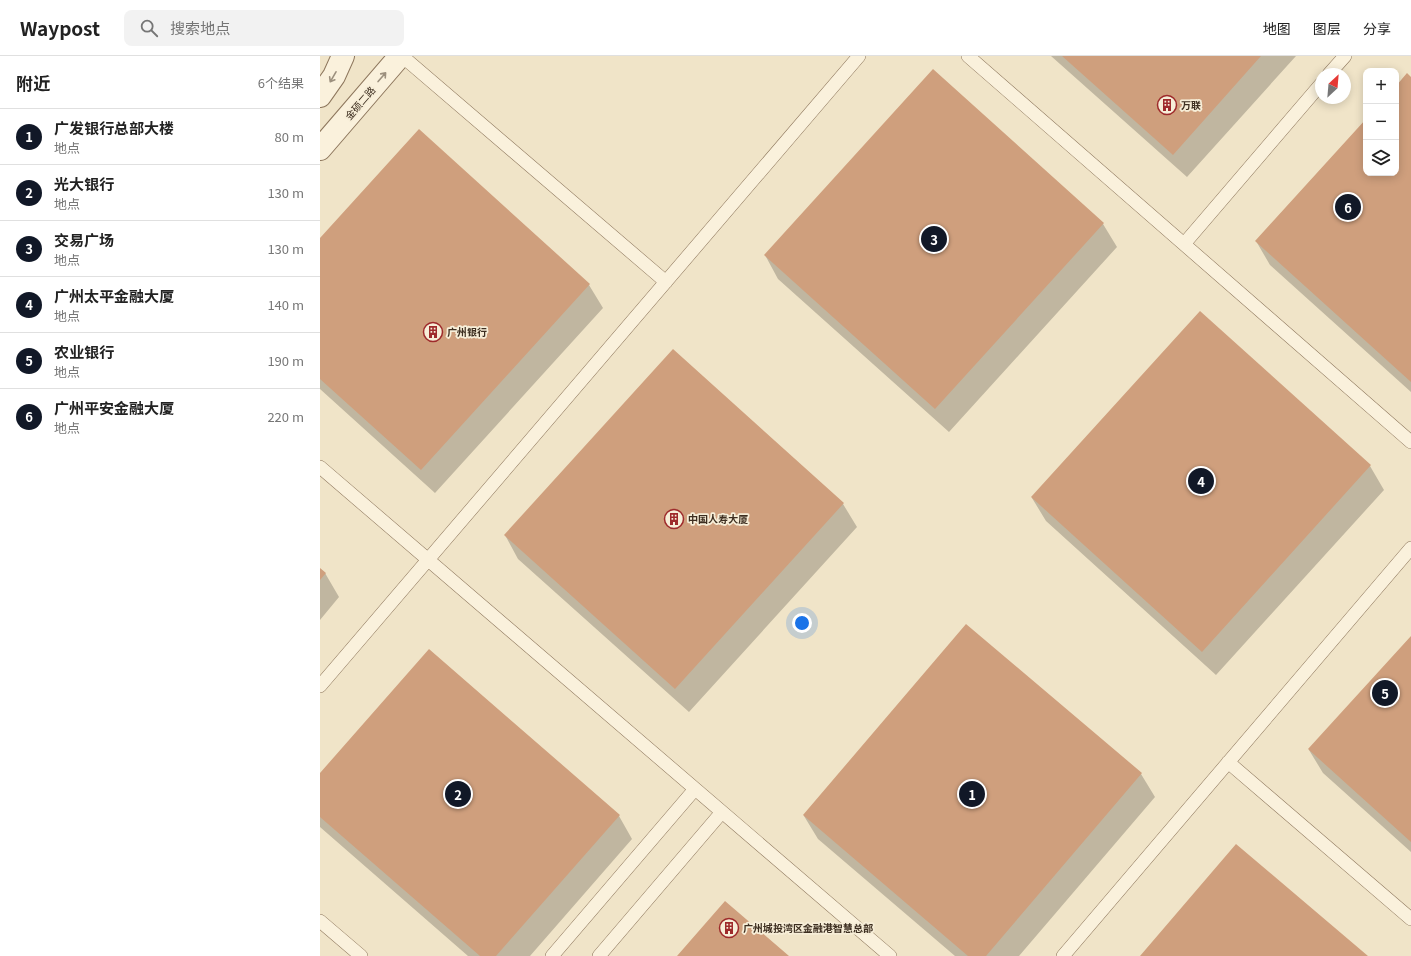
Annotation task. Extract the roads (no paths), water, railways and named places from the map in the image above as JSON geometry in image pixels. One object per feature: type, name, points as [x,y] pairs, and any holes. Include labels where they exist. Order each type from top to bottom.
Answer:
[{"type":"street","points":[[320,96],[334,76],[343,56]]},
{"type":"street","points":[[401,56],[666,282]]},
{"type":"street","name":"金硕二路","points":[[320,149],[401,56]]},
{"type":"street","points":[[320,686],[859,56]]},
{"type":"street","points":[[968,56],[1411,442]]},
{"type":"street","points":[[1334,68],[1345,56]]},
{"type":"street","points":[[1184,244],[1315,91]]},
{"type":"street","points":[[320,467],[890,956]]},
{"type":"street","points":[[1063,956],[1411,548]]},
{"type":"street","points":[[1228,762],[1411,919]]},
{"type":"street","points":[[552,956],[695,789]]},
{"type":"street","points":[[599,956],[722,812]]},
{"type":"street","points":[[320,921],[361,956]]},
{"type":"place","name":"万联","points":[[1167,105]]},
{"type":"place","name":"广州平安金融大厦","points":[[1348,207]]},
{"type":"place","name":"交易广场","points":[[934,239]]},
{"type":"place","name":"广州银行","points":[[433,332]]},
{"type":"place","name":"广州太平金融大厦","points":[[1201,481]]},
{"type":"place","name":"中国人寿大厦","points":[[674,519]]},
{"type":"place","name":"农业银行","points":[[1385,693]]},
{"type":"place","name":"光大银行","points":[[458,794]]},
{"type":"place","name":"广发银行总部大楼","points":[[972,794]]},
{"type":"place","name":"广州城投湾区金融港智慧总部","points":[[729,928]]}]
